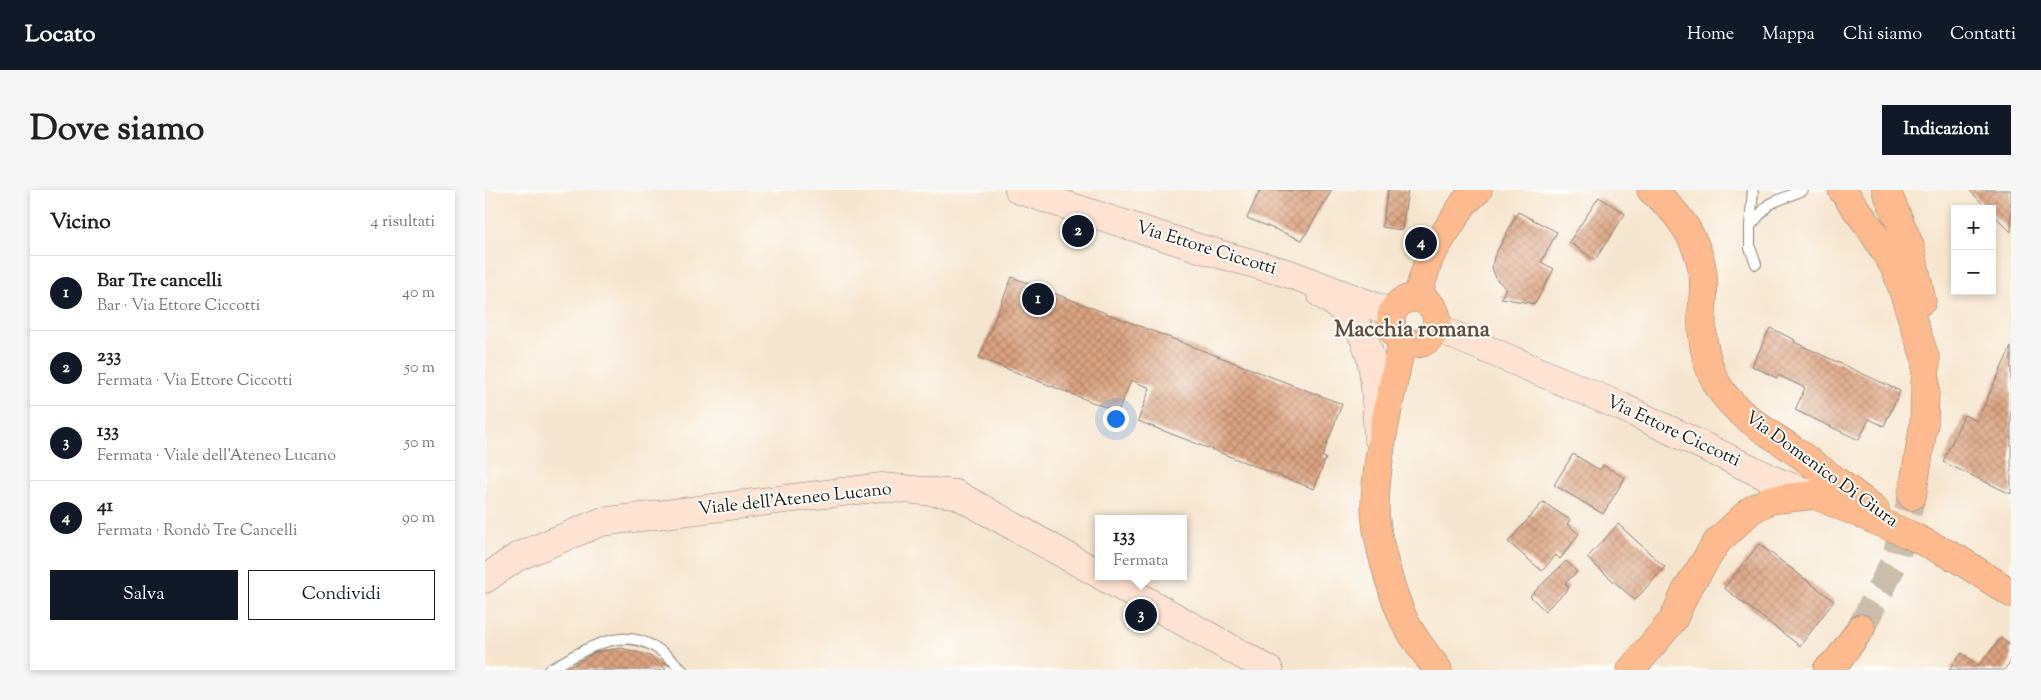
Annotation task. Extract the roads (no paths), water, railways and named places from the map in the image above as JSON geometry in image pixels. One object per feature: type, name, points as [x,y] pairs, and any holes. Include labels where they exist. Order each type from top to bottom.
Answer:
[{"type":"main road","name":"Via Ettore Ciccotti","points":[[1019,190],[1202,249],[1290,274],[1392,313]]},
{"type":"main road","points":[[1417,297],[1430,256],[1464,203],[1478,190]]},
{"type":"main road","name":"Via Domenico Di Giura","points":[[1651,190],[1678,216],[1694,241],[1703,275],[1702,320],[1707,358],[1719,388],[1737,409],[1761,430],[1794,450],[1910,535]]},
{"type":"main road","points":[[1885,190],[1910,246],[1923,305],[1926,360],[1924,422],[1912,496]]},
{"type":"main road","points":[[1842,194],[1896,270],[1926,360]]},
{"type":"main road","points":[[1290,274],[1344,310],[1361,332],[1373,365],[1379,466]]},
{"type":"main road","points":[[1417,297],[1424,299],[1434,308],[1438,321],[1437,328],[1429,339],[1422,343],[1409,344],[1402,341],[1392,329],[1392,313],[1402,301],[1417,297]]},
{"type":"main road","name":"Via Ettore Ciccotti","points":[[1437,328],[1622,407],[1780,483],[1815,495],[1910,535]]},
{"type":"main road","points":[[1402,341],[1379,466],[1375,507],[1379,542],[1404,619],[1420,646],[1438,670]]},
{"type":"main road","name":"Viale dell'Ateneo Lucano","points":[[485,579],[517,557],[601,522],[882,488],[956,494],[1095,572]]},
{"type":"main road","points":[[1631,670],[1673,620],[1686,591],[1704,560],[1733,526],[1751,510],[1770,500],[1815,495]]},
{"type":"main road","points":[[1910,535],[1958,559],[2011,593]]},
{"type":"main road","points":[[1109,580],[1269,670]]},
{"type":"main road","points":[[1832,666],[1861,628]]},
{"type":"lane","points":[[1753,190],[1750,248],[1756,264]]},
{"type":"lane","points":[[1750,226],[1769,204],[1803,190]]},
{"type":"lane","points":[[549,670],[593,644],[611,638],[650,644],[661,650],[682,670]]},
{"type":"tunnel","points":[[1861,628],[1895,560],[1912,496]]},
{"type":"place","name":"233","points":[[1078,231]]},
{"type":"place","name":"41","points":[[1421,243]]},
{"type":"place","name":"Bar Tre cancelli","points":[[1038,299]]},
{"type":"place","name":"133","points":[[1141,615]]},
{"type":"district","name":"Macchia romana","points":[[1412,331]]}]
